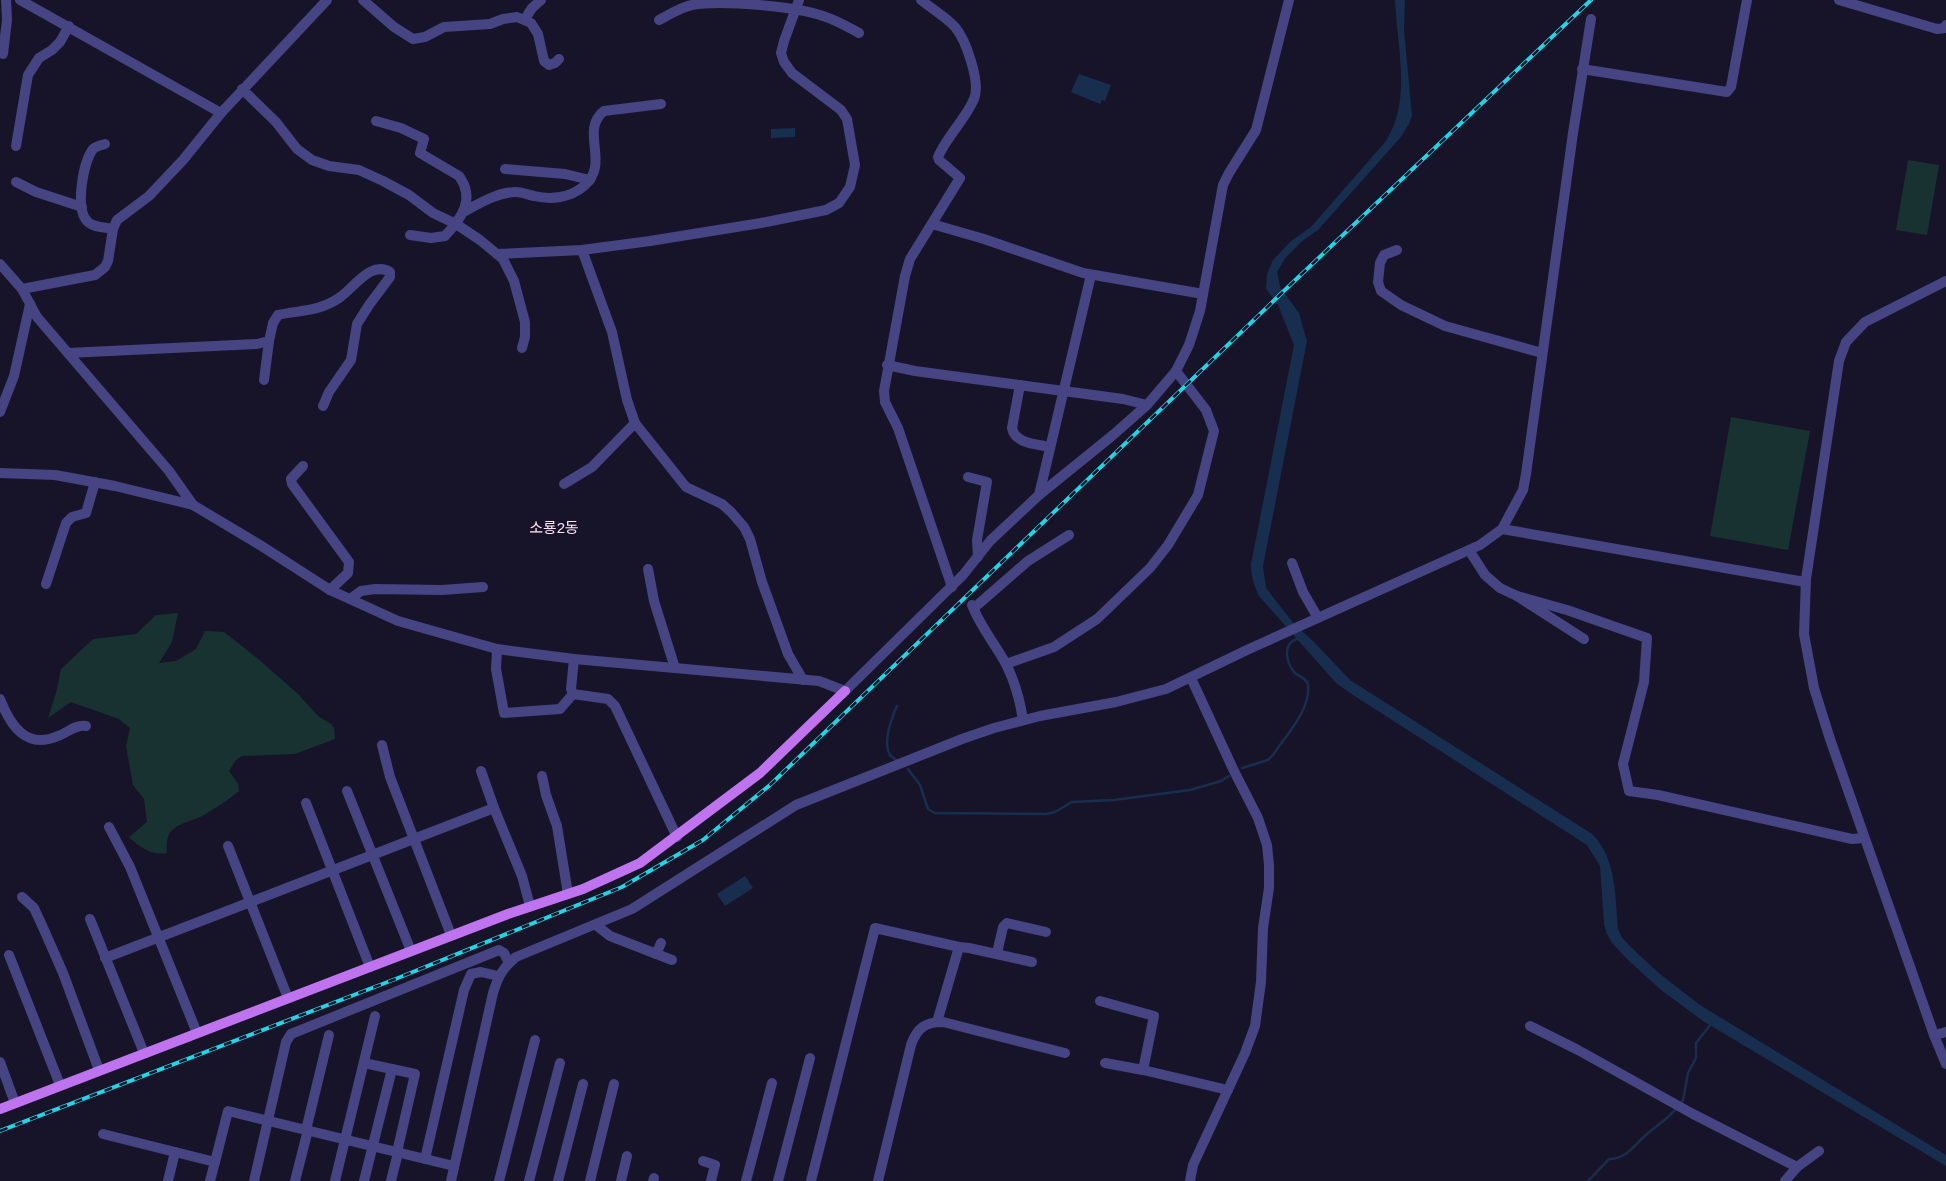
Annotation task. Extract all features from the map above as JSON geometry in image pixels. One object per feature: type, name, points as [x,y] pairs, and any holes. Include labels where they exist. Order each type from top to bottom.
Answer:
[{"type":"main road","points":[[0,1109],[370,966],[530,906],[568,894],[611,877],[640,863],[677,837],[760,773],[845,691]]},
{"type":"street","points":[[3,54],[8,20],[6,0]]},
{"type":"street","points":[[20,0],[69,26],[221,113]]},
{"type":"street","points":[[22,289],[95,275],[105,267],[108,260],[113,229],[117,220],[149,196],[184,160],[242,89],[327,0]]},
{"type":"street","points":[[363,0],[394,27],[413,39],[425,37],[444,27],[490,24],[503,19],[517,17],[531,23],[538,34],[544,62],[549,65],[555,63],[560,58]]},
{"type":"street","points":[[525,20],[532,8],[541,0]]},
{"type":"street","points":[[921,0],[955,27],[966,47],[974,73],[975,93],[966,114],[938,157],[939,160],[960,178],[910,259],[905,276],[887,365],[884,391],[885,402],[898,428],[952,587]]},
{"type":"street","points":[[0,473],[55,476],[95,482],[193,505],[260,545],[330,590],[398,621],[497,649],[574,659],[819,681],[845,691],[952,587],[978,558],[990,541],[1039,495],[1113,435],[1146,405],[1176,371],[1189,345],[1200,311],[1223,185],[1256,130],[1289,0]]},
{"type":"street","points":[[1582,69],[1728,92],[1731,87],[1747,0]]},
{"type":"street","points":[[1839,0],[1937,29],[1944,28],[1946,25]]},
{"type":"street","points":[[659,20],[701,2],[756,5],[797,5],[859,33]]},
{"type":"street","points":[[497,254],[582,250],[650,241],[761,223],[826,210],[839,203],[850,187],[855,165],[847,119],[841,110],[792,73],[784,62],[781,53],[797,5]]},
{"type":"street","points":[[451,1181],[493,993],[498,976],[516,957],[632,909],[796,805],[962,739],[1023,720],[1144,695],[1166,689],[1191,678],[1208,668],[1469,550],[1493,536],[1502,528],[1523,490],[1582,69],[1591,19]]},
{"type":"street","points":[[16,146],[28,75],[39,58],[60,42],[69,26]]},
{"type":"street","points":[[242,89],[276,122],[297,149],[312,160],[329,166],[359,170],[383,181],[409,195],[433,213],[456,224],[503,259],[514,281],[525,322],[525,337],[522,348]]},
{"type":"street","points":[[410,235],[430,238],[445,236],[465,211],[496,196],[516,192],[534,196],[561,198],[582,188],[590,180],[596,167],[594,139],[597,117],[604,111],[661,104]]},
{"type":"street","points":[[376,121],[401,128],[424,139],[420,153],[459,176],[462,181],[466,199],[465,211]]},
{"type":"street","points":[[105,144],[94,148],[85,164],[81,199],[86,220],[92,225],[113,229]]},
{"type":"street","points":[[505,169],[565,174],[590,180]]},
{"type":"street","points":[[16,182],[36,192],[82,207]]},
{"type":"street","points":[[932,224],[992,242],[1071,270],[1091,275],[1203,294]]},
{"type":"street","points":[[582,250],[612,332],[627,400],[635,422],[686,487],[722,504],[744,526],[750,539],[762,582],[788,654],[803,680]]},
{"type":"street","points":[[1397,250],[1384,255],[1380,263],[1378,282],[1381,291],[1401,305],[1445,326],[1542,353]]},
{"type":"street","points":[[0,264],[22,289],[38,317],[169,471],[193,505]]},
{"type":"street","points":[[264,380],[269,341],[273,323],[278,315],[305,312],[323,307],[338,299],[376,269],[385,269],[390,272],[390,277],[369,305],[358,324],[351,360],[329,392],[323,406]]},
{"type":"street","points":[[1039,495],[1091,275]]},
{"type":"street","points":[[1946,281],[1864,322],[1846,342],[1839,361],[1805,582],[1804,634],[1814,688],[1864,838],[1934,1036],[1946,1064]]},
{"type":"street","points":[[0,412],[14,376],[30,304]]},
{"type":"street","points":[[68,352],[257,344],[269,341]]},
{"type":"street","points":[[887,365],[915,371],[1123,399],[1146,405]]},
{"type":"street","points":[[1006,664],[1054,647],[1097,619],[1150,568],[1168,545],[1198,495],[1214,430],[1206,410],[1176,371]]},
{"type":"street","points":[[1020,385],[1012,428],[1013,433],[1018,439],[1050,446]]},
{"type":"street","points":[[564,484],[592,466],[635,422]]},
{"type":"street","points":[[303,466],[291,479],[292,484],[349,562],[348,573],[330,590]]},
{"type":"street","points":[[968,478],[987,482],[977,540],[978,558]]},
{"type":"street","points":[[46,584],[66,522],[72,517],[86,513],[95,482]]},
{"type":"street","points":[[1502,528],[1805,582]]},
{"type":"street","points":[[1023,720],[1016,688],[1006,664],[973,606],[1028,561],[1069,535]]},
{"type":"street","points":[[1469,550],[1486,575],[1500,588],[1517,596],[1584,639]]},
{"type":"street","points":[[1292,563],[1303,592],[1318,618]]},
{"type":"street","points":[[648,569],[654,601],[675,668]]},
{"type":"street","points":[[350,599],[361,591],[374,589],[442,590],[483,587]]},
{"type":"street","points":[[1517,596],[1567,610],[1647,638],[1644,682],[1623,764],[1628,791],[1658,795],[1852,839],[1864,838]]},
{"type":"street","points":[[497,649],[496,669],[504,713],[560,709],[573,694]]},
{"type":"street","points":[[573,694],[571,688],[574,659]]},
{"type":"street","points":[[1190,1181],[1193,1164],[1246,1053],[1255,1026],[1261,982],[1263,928],[1269,888],[1267,845],[1258,818],[1234,771],[1191,678]]},
{"type":"street","points":[[573,694],[608,699],[615,706],[677,837]]},
{"type":"street","points":[[0,699],[14,728],[28,738],[42,740],[58,737],[78,727],[86,726]]},
{"type":"street","points":[[382,746],[390,777],[451,936]]},
{"type":"street","points":[[481,771],[494,808],[522,876],[530,906]]},
{"type":"street","points":[[542,776],[558,832],[568,894]]},
{"type":"street","points":[[347,792],[411,951]]},
{"type":"street","points":[[306,803],[370,966]]},
{"type":"street","points":[[105,958],[494,808]]},
{"type":"street","points":[[109,827],[130,867],[197,1033]]},
{"type":"street","points":[[228,846],[288,998]]},
{"type":"street","points":[[22,897],[34,908],[45,932],[63,973],[99,1070]]},
{"type":"street","points":[[90,920],[144,1053]]},
{"type":"street","points":[[997,953],[1003,927],[1006,923],[1046,932]]},
{"type":"street","points":[[596,924],[610,936],[672,960]]},
{"type":"street","points":[[811,1181],[875,928],[959,947],[997,953],[1032,962]]},
{"type":"street","points":[[656,954],[661,942]]},
{"type":"street","points":[[937,1022],[959,947]]},
{"type":"street","points":[[254,1181],[286,1042],[291,1034],[499,950],[504,953],[509,963]]},
{"type":"street","points":[[9,955],[60,1085]]},
{"type":"street","points":[[425,1159],[464,990],[471,974],[481,972],[498,976]]},
{"type":"street","points":[[1100,1001],[1154,1016],[1143,1070]]},
{"type":"street","points":[[335,1181],[375,1016]]},
{"type":"street","points":[[878,1181],[914,1035],[922,1026],[937,1022],[1065,1053]]},
{"type":"street","points":[[1530,1026],[1578,1050],[1693,1114],[1797,1167]]},
{"type":"street","points":[[1934,1036],[1946,1032]]},
{"type":"street","points":[[295,1181],[329,1035]]},
{"type":"street","points":[[499,1181],[535,1040]]},
{"type":"street","points":[[778,1181],[810,1058]]},
{"type":"street","points":[[0,1062],[15,1103]]},
{"type":"street","points":[[364,1063],[416,1074],[391,1181]]},
{"type":"street","points":[[529,1181],[560,1063]]},
{"type":"street","points":[[1105,1063],[1143,1070],[1228,1090]]},
{"type":"street","points":[[364,1181],[374,1146],[392,1069]]},
{"type":"street","points":[[746,1181],[772,1083]]},
{"type":"street","points":[[558,1181],[583,1084]]},
{"type":"street","points":[[590,1181],[614,1084]]},
{"type":"street","points":[[210,1181],[228,1111],[454,1166]]},
{"type":"street","points":[[102,1134],[215,1162]]},
{"type":"street","points":[[1785,1181],[1797,1167],[1819,1151]]},
{"type":"street","points":[[168,1181],[175,1152]]},
{"type":"street","points":[[622,1181],[627,1156]]},
{"type":"street","points":[[703,1161],[715,1165],[711,1181]]},
{"type":"green space","points":[[1908,160],[1939,165],[1927,235],[1896,230]]},
{"type":"green space","points":[[1731,417],[1810,431],[1788,550],[1710,536]]},
{"type":"green space","points":[[178,613],[172,642],[159,663],[176,661],[196,649],[205,631],[224,632],[257,658],[298,694],[318,716],[331,724],[334,728],[335,739],[295,754],[242,756],[236,760],[229,771],[238,783],[239,791],[206,814],[184,823],[172,830],[167,843],[167,853],[161,854],[146,850],[129,837],[147,822],[144,799],[133,785],[126,746],[130,728],[119,719],[71,702],[48,718],[56,693],[61,669],[93,639],[136,634],[156,615]]},
{"type":"water","points":[[1395,0],[1405,0],[1404,30],[1412,116],[1409,124],[1400,138],[1318,230],[1301,242],[1286,257],[1277,272],[1280,287],[1299,313],[1307,341],[1263,566],[1266,588],[1294,624],[1314,642],[1350,680],[1592,834],[1600,844],[1610,866],[1615,892],[1618,929],[1622,938],[1660,974],[1700,1005],[1946,1155],[1946,1166],[1703,1021],[1661,990],[1628,960],[1612,943],[1607,934],[1604,924],[1600,866],[1587,845],[1336,683],[1259,596],[1253,581],[1251,564],[1294,345],[1278,305],[1266,289],[1267,274],[1273,260],[1291,241],[1311,227],[1386,141],[1394,125],[1399,108],[1401,91],[1400,54]]},
{"type":"water","points":[[1079,74],[1111,85],[1105,101],[1102,100],[1100,104],[1071,92]]},
{"type":"water","points":[[795,128],[795,137],[771,138],[771,129]]},
{"type":"water","points":[[745,876],[753,888],[725,906],[717,894]]},
{"type":"waterway","points":[[1242,768],[1268,760],[1291,731],[1306,704],[1308,685],[1305,679],[1295,673],[1289,664],[1287,656],[1290,644],[1299,638]]},
{"type":"waterway","points":[[897,706],[887,737],[887,744],[890,755],[897,761]]},
{"type":"waterway","points":[[908,769],[920,785],[928,809],[935,813],[1046,814],[1055,812],[1072,802],[1114,800],[1190,790],[1221,781],[1229,776]]},
{"type":"waterway","points":[[1680,1104],[1683,1100],[1688,1073],[1696,1058],[1696,1043],[1711,1024]]},
{"type":"waterway","points":[[1588,1181],[1609,1159],[1621,1157],[1626,1154],[1677,1108]]},
{"type":"railway","points":[[0,1131],[398,978],[622,887],[703,840],[770,785],[1287,288],[1591,0]]},
{"type":"district","name":"소룡2동","points":[[554,527]]}]
